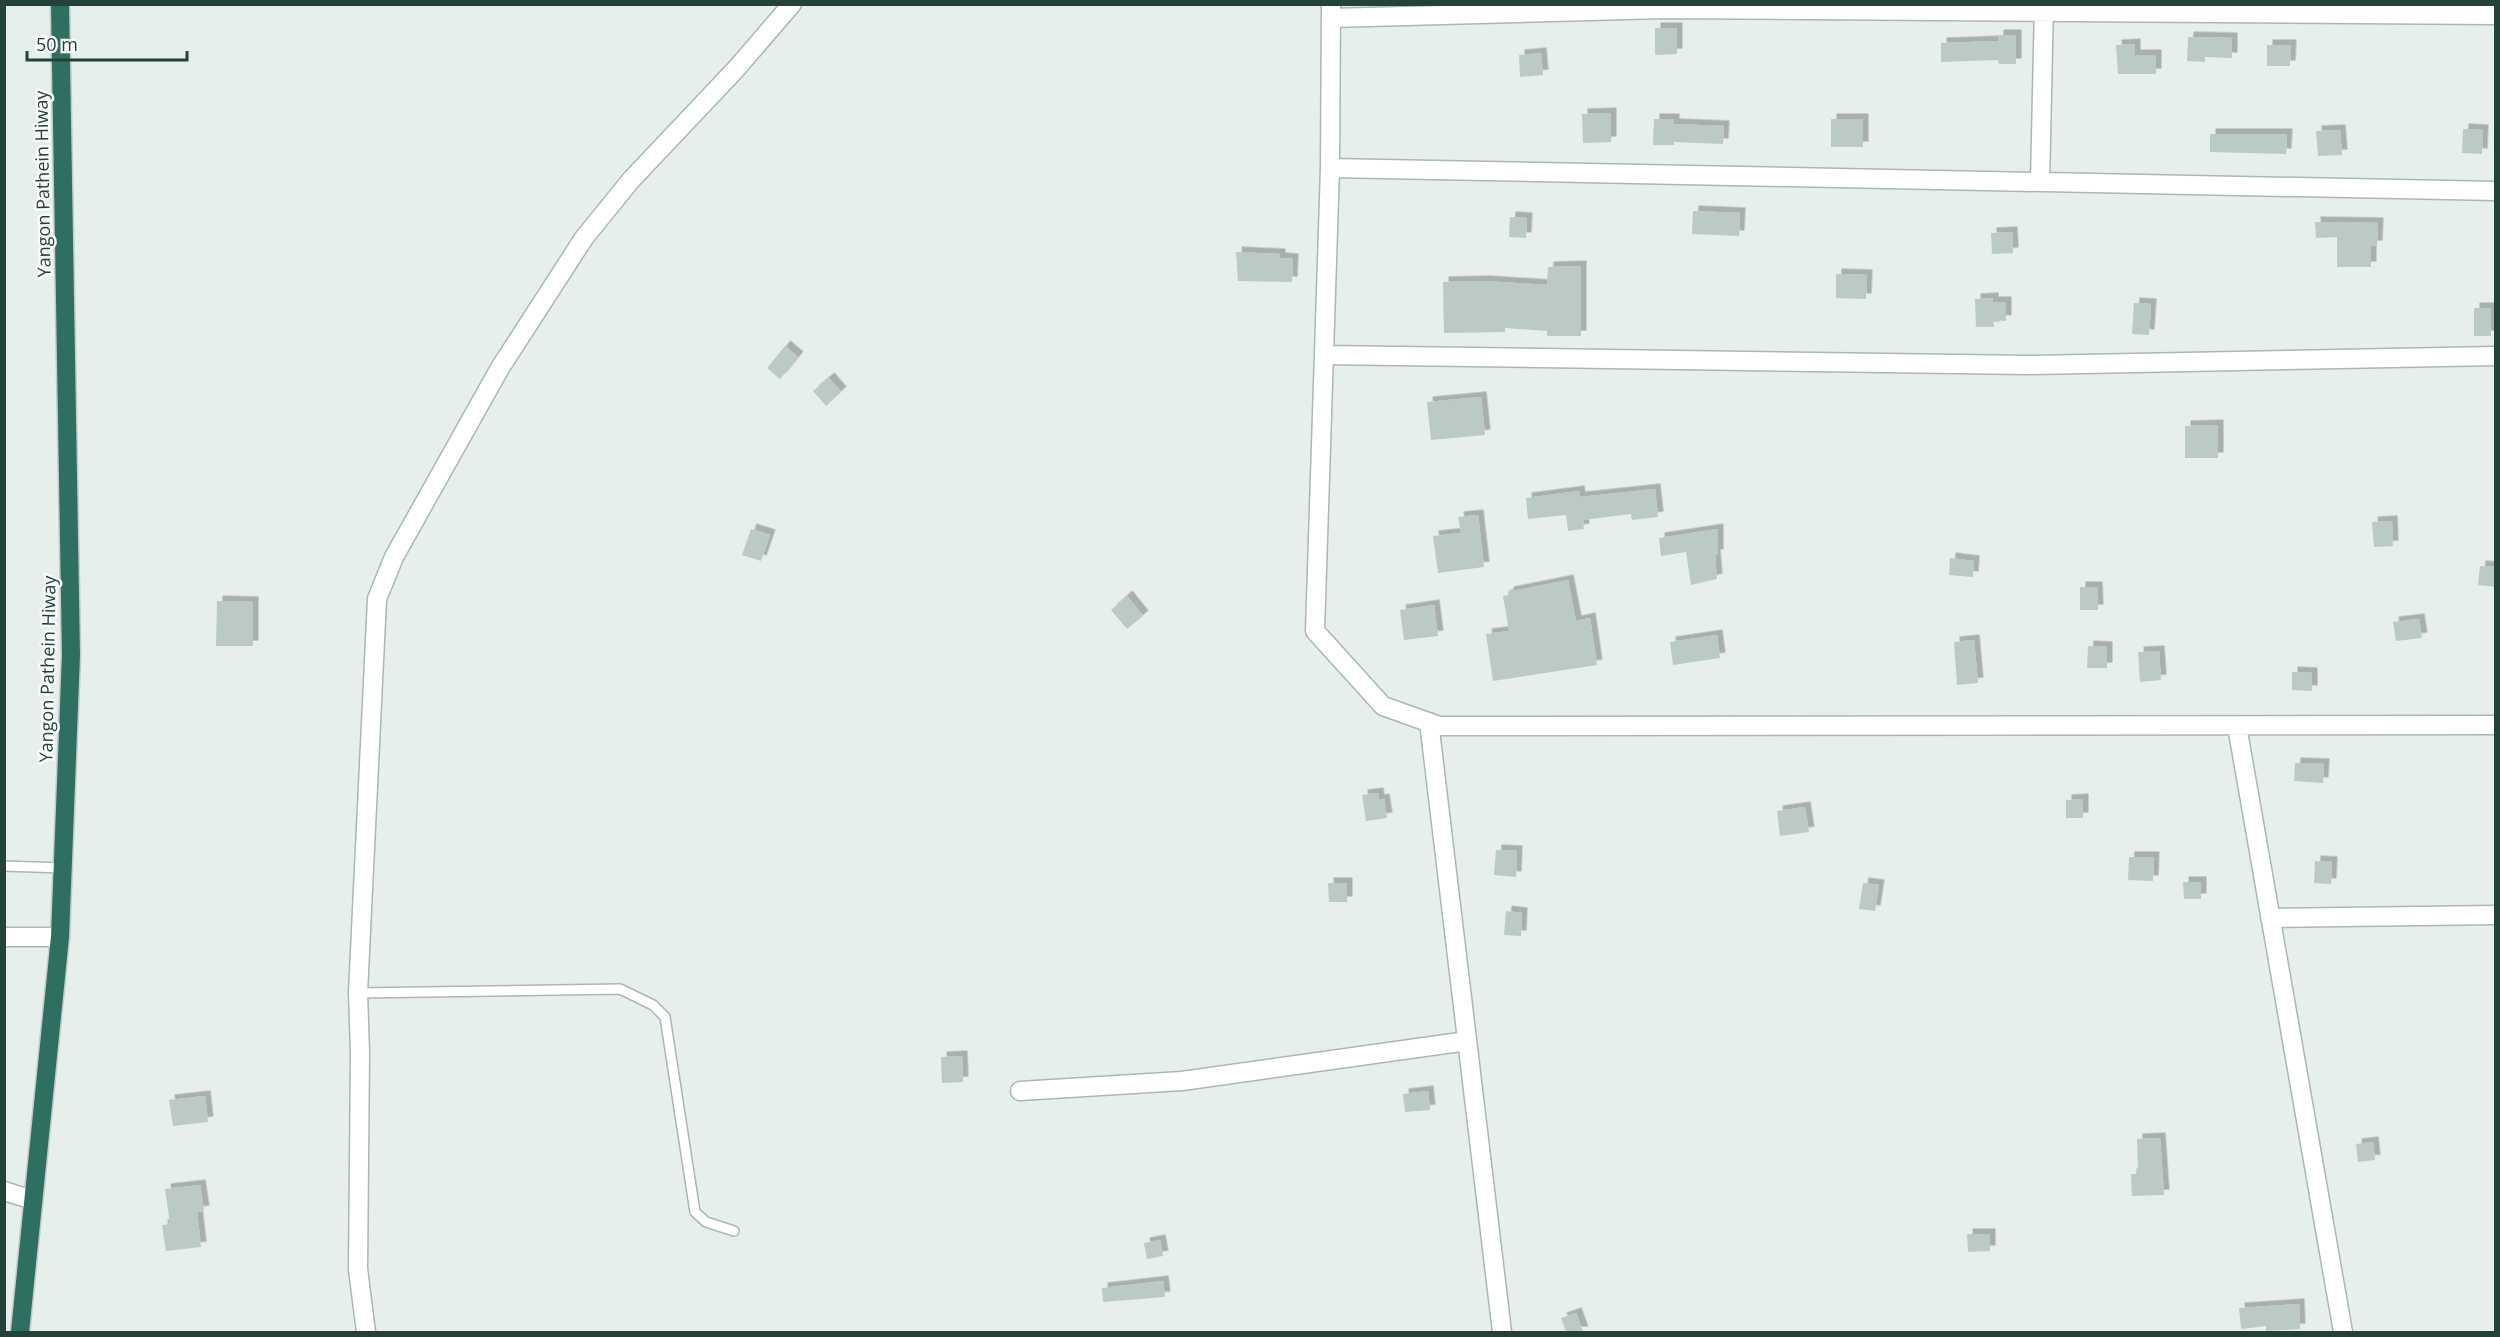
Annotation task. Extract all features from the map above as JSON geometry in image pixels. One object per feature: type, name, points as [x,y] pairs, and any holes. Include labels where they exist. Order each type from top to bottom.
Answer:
[{"type":"highway","name":"Yangon Pathein Hiway","points":[[20,1332],[60,937],[70,655],[60,4]]},
{"type":"street","points":[[366,1332],[358,1269],[360,1063],[358,993],[376,599],[394,557],[500,368],[584,238],[638,172],[736,69],[792,4]]},
{"type":"street","points":[[2496,15],[2044,8],[1662,7],[1331,11],[1330,168],[1315,631],[1383,706],[1439,726],[2496,725]]},
{"type":"street","points":[[2040,182],[2044,8]]},
{"type":"street","points":[[1330,168],[2496,191]]},
{"type":"street","points":[[1324,355],[2027,365],[2496,356]]},
{"type":"street","points":[[1429,722],[1502,1332]]},
{"type":"street","points":[[2237,726],[2343,1332]]},
{"type":"street","points":[[2270,918],[2496,915]]},
{"type":"street","points":[[4,937],[60,937]]},
{"type":"street","points":[[1020,1091],[1182,1081],[1467,1041]]},
{"type":"street","points":[[4,1191],[33,1200]]},
{"type":"lane","points":[[4,866],[63,868]]},
{"type":"lane","points":[[358,993],[620,989],[652,1005],[665,1017],[695,1212],[706,1222],[734,1231]]},
{"type":"building","points":[[1655,28],[1677,28],[1677,54],[1655,55]]},
{"type":"building","points":[[1998,35],[2016,35],[2016,64],[1999,64],[1998,60],[1941,62],[1941,43],[1998,41]]},
{"type":"building","points":[[2188,37],[2232,38],[2232,58],[2205,57],[2205,62],[2187,61]]},
{"type":"building","points":[[2135,44],[2135,55],[2156,55],[2156,74],[2118,74],[2116,45]]},
{"type":"building","points":[[2267,45],[2291,45],[2290,66],[2267,66]]},
{"type":"building","points":[[1541,53],[1543,75],[1520,77],[1519,55]]},
{"type":"building","points":[[1611,113],[1611,142],[1583,143],[1582,114]]},
{"type":"building","points":[[1654,119],[1674,119],[1674,124],[1724,126],[1723,144],[1674,142],[1674,145],[1653,145]]},
{"type":"building","points":[[1831,119],[1863,119],[1863,147],[1831,147]]},
{"type":"building","points":[[2463,129],[2483,130],[2482,154],[2462,153]]},
{"type":"building","points":[[2340,130],[2342,155],[2318,156],[2316,131]]},
{"type":"building","points":[[2210,134],[2287,134],[2286,154],[2210,152]]},
{"type":"building","points":[[1693,211],[1740,213],[1739,236],[1692,234]]},
{"type":"building","points":[[1510,217],[1527,218],[1526,238],[1509,237]]},
{"type":"building","points":[[2315,222],[2378,223],[2377,246],[2371,246],[2371,267],[2337,267],[2337,237],[2316,238]]},
{"type":"building","points":[[2012,232],[2013,253],[1992,254],[1991,233]]},
{"type":"building","points":[[1236,252],[1280,254],[1280,258],[1293,259],[1292,282],[1238,281]]},
{"type":"building","points":[[1581,266],[1581,336],[1547,336],[1547,331],[1505,328],[1505,332],[1444,333],[1443,282],[1485,281],[1547,285],[1548,267]]},
{"type":"building","points":[[1836,274],[1867,275],[1866,299],[1836,298]]},
{"type":"building","points":[[1993,298],[1993,302],[2006,302],[2006,321],[1993,320],[1994,327],[1976,327],[1975,299]]},
{"type":"building","points":[[2134,303],[2151,304],[2149,335],[2132,334]]},
{"type":"building","points":[[2474,308],[2490,308],[2491,336],[2474,336]]},
{"type":"building","points":[[785,346],[798,357],[780,379],[767,368]]},
{"type":"building","points":[[829,378],[841,392],[826,406],[813,391]]},
{"type":"building","points":[[1481,397],[1485,435],[1431,440],[1427,402]]},
{"type":"building","points":[[2218,425],[2218,458],[2185,458],[2185,426]]},
{"type":"building","points":[[1655,489],[1658,517],[1632,520],[1631,514],[1583,520],[1584,529],[1568,531],[1566,515],[1528,519],[1526,498],[1579,491],[1580,497]]},
{"type":"building","points":[[1478,515],[1484,567],[1438,573],[1433,536],[1461,533],[1458,517]]},
{"type":"building","points":[[2392,521],[2393,546],[2374,547],[2372,522]]},
{"type":"building","points":[[751,529],[770,535],[761,561],[742,555]]},
{"type":"building","points":[[1718,529],[1718,555],[1715,555],[1717,579],[1691,585],[1686,552],[1661,556],[1659,538]]},
{"type":"building","points":[[1950,558],[1974,561],[1973,577],[1949,575]]},
{"type":"building","points":[[2480,566],[2496,567],[2496,587],[2478,585]]},
{"type":"building","points":[[1568,580],[1576,621],[1590,618],[1597,665],[1493,681],[1486,634],[1509,631],[1503,596],[1508,595],[1508,592]]},
{"type":"building","points":[[2080,587],[2097,587],[2098,610],[2080,610]]},
{"type":"building","points":[[1127,596],[1143,616],[1127,629],[1111,610]]},
{"type":"building","points":[[217,601],[253,602],[253,646],[216,646]]},
{"type":"building","points":[[1434,605],[1438,636],[1404,640],[1400,610]]},
{"type":"building","points":[[2419,619],[2422,638],[2396,641],[2393,622]]},
{"type":"building","points":[[1717,635],[1720,658],[1673,665],[1670,642]]},
{"type":"building","points":[[1974,640],[1978,683],[1957,685],[1954,642]]},
{"type":"building","points":[[2088,646],[2107,647],[2107,668],[2087,668]]},
{"type":"building","points":[[2159,651],[2161,680],[2140,682],[2138,652]]},
{"type":"building","points":[[2292,672],[2312,673],[2312,691],[2292,690]]},
{"type":"building","points":[[2295,763],[2324,764],[2323,783],[2294,781]]},
{"type":"building","points":[[1378,793],[1379,800],[1384,799],[1387,818],[1366,821],[1362,795]]},
{"type":"building","points":[[2083,799],[2083,818],[2066,818],[2066,800]]},
{"type":"building","points":[[1805,807],[1809,832],[1780,836],[1777,811]]},
{"type":"building","points":[[1496,850],[1517,851],[1516,877],[1494,875]]},
{"type":"building","points":[[2129,857],[2154,857],[2153,881],[2128,880]]},
{"type":"building","points":[[2315,861],[2332,862],[2331,884],[2314,883]]},
{"type":"building","points":[[2183,882],[2201,882],[2201,899],[2184,899]]},
{"type":"building","points":[[1328,883],[1347,883],[1347,902],[1329,902]]},
{"type":"building","points":[[1863,883],[1879,885],[1875,911],[1859,909]]},
{"type":"building","points":[[1506,911],[1522,913],[1521,936],[1504,935]]},
{"type":"building","points":[[962,1056],[963,1082],[942,1083],[941,1057]]},
{"type":"building","points":[[1428,1091],[1430,1110],[1405,1112],[1403,1094]]},
{"type":"building","points":[[205,1096],[208,1122],[173,1126],[169,1100]]},
{"type":"building","points":[[2160,1138],[2164,1195],[2132,1196],[2131,1174],[2138,1174],[2137,1139]]},
{"type":"building","points":[[2373,1142],[2375,1160],[2358,1162],[2356,1144]]},
{"type":"building","points":[[200,1185],[204,1211],[197,1212],[201,1247],[166,1251],[162,1225],[170,1224],[165,1189]]},
{"type":"building","points":[[1967,1234],[1990,1234],[1990,1251],[1968,1252]]},
{"type":"building","points":[[1160,1240],[1163,1256],[1147,1259],[1144,1243]]},
{"type":"building","points":[[1163,1281],[1165,1297],[1103,1302],[1102,1288]]},
{"type":"building","points":[[2299,1304],[2300,1329],[2266,1331],[2266,1326],[2241,1329],[2239,1308]]},
{"type":"building","points":[[1576,1313],[1583,1332],[1566,1332],[1561,1318]]}]
